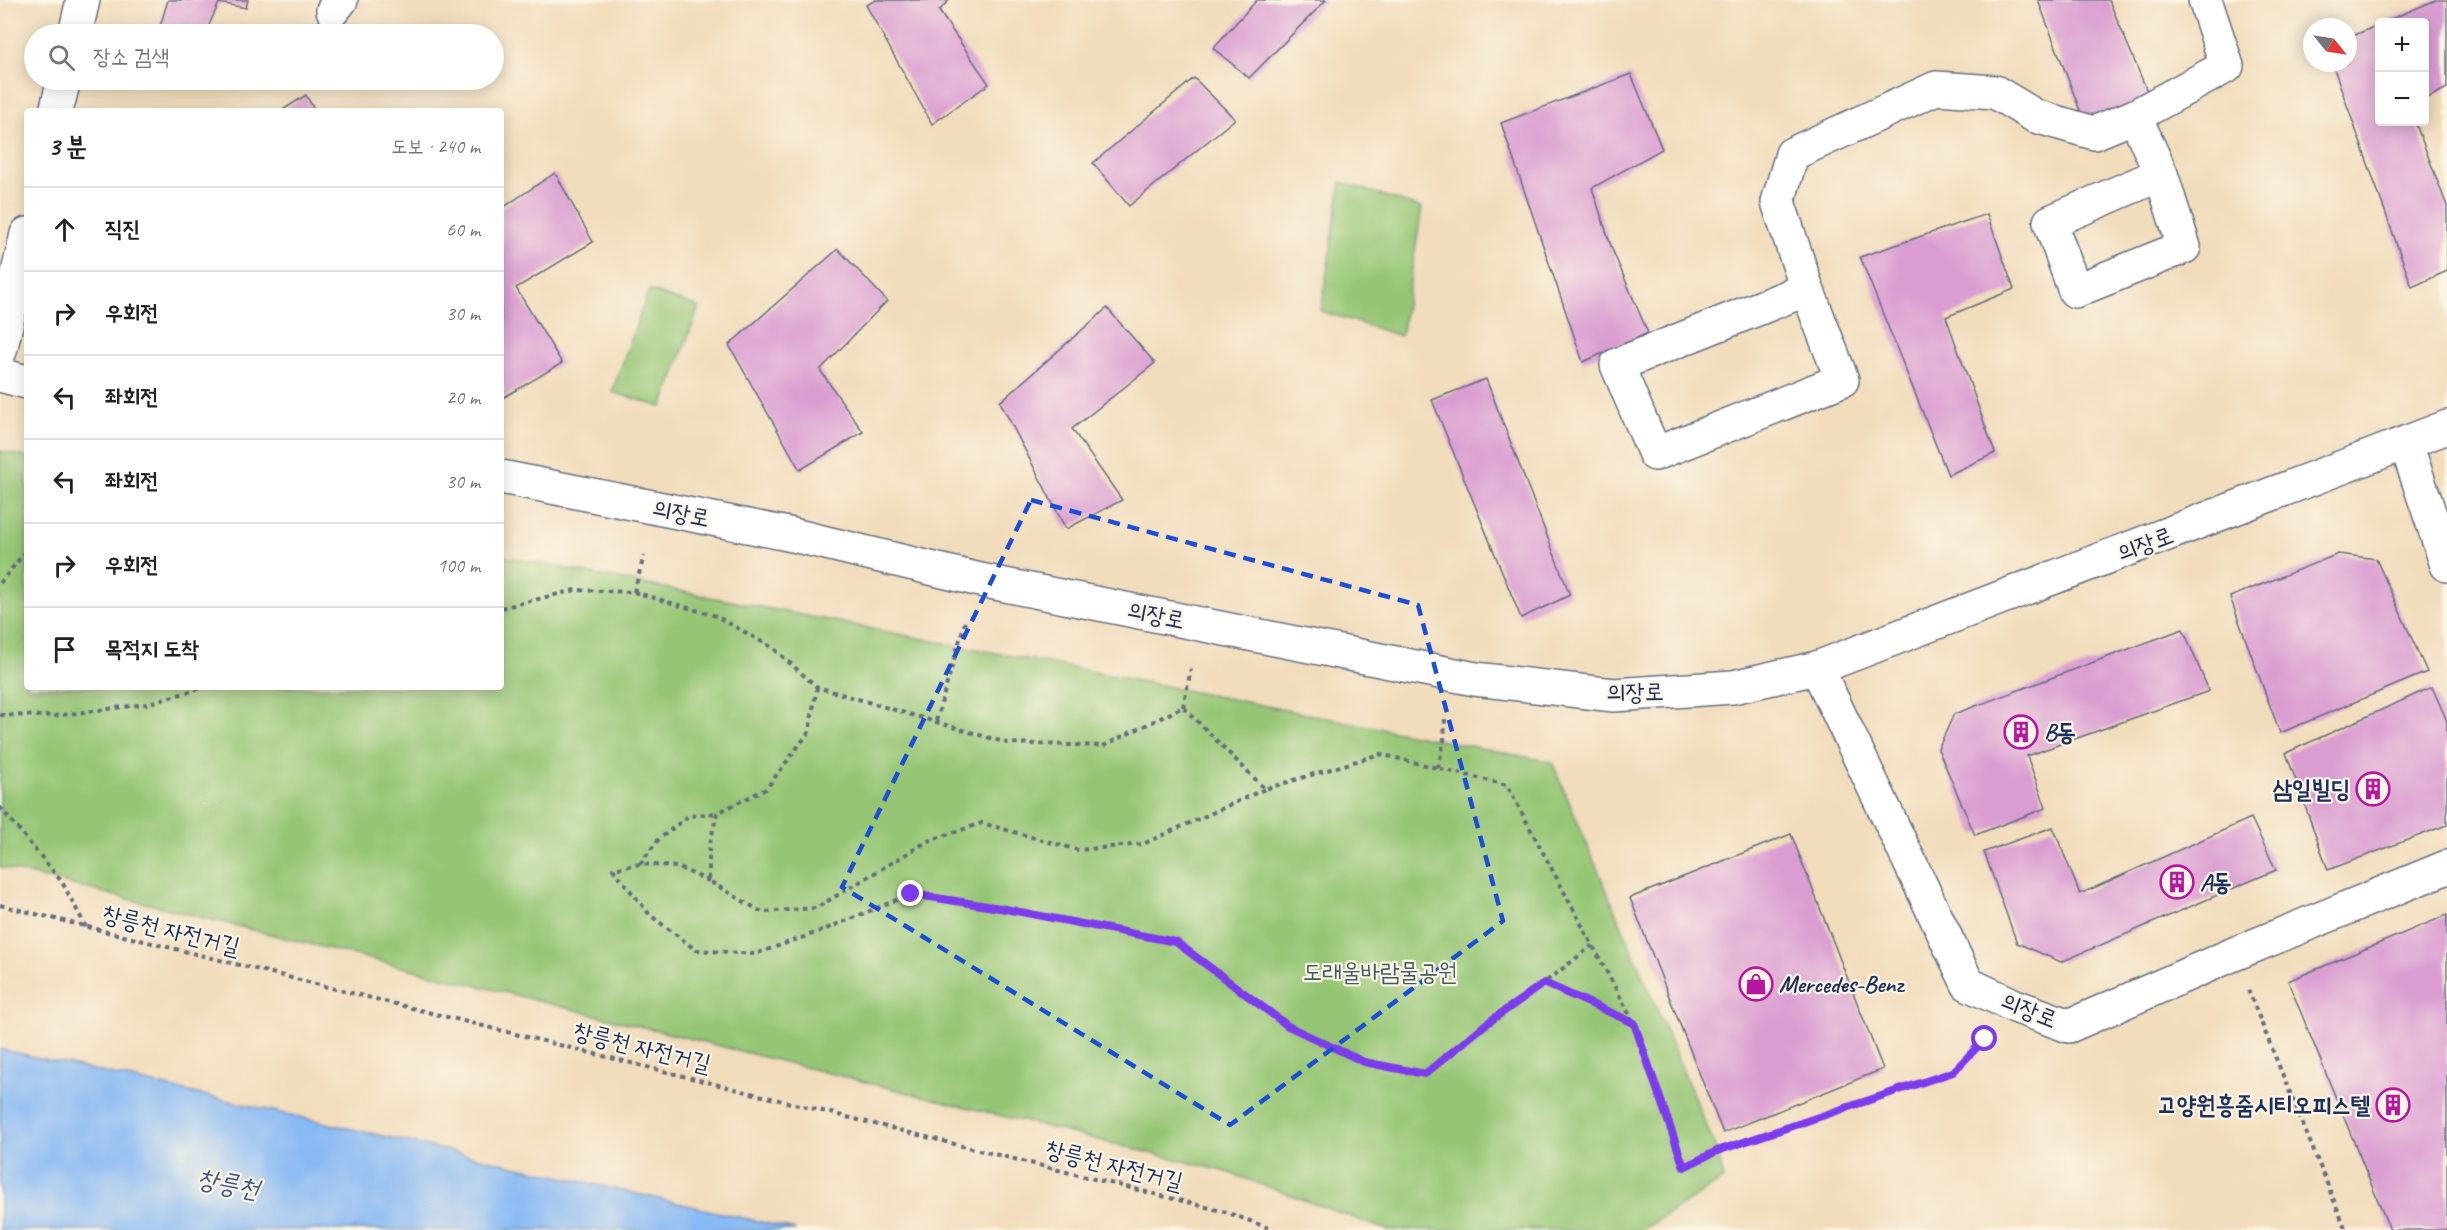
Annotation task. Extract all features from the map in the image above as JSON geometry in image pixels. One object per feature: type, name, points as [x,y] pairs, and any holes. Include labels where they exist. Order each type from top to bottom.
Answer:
[{"type":"street","points":[[77,24],[83,0]]},
{"type":"street","points":[[1807,289],[1617,365],[1655,454],[1842,380],[1807,289],[1778,202],[1792,154],[1936,88],[1995,92],[2035,116],[2094,133],[2135,116],[2227,66],[2205,0]]},
{"type":"street","points":[[57,108],[61,90]]},
{"type":"street","points":[[2135,116],[2161,174]]},
{"type":"street","points":[[0,351],[24,247]]},
{"type":"street","points":[[0,375],[24,381]]},
{"type":"street","name":"의장로","points":[[504,478],[793,535],[980,580],[1475,679],[1614,695],[1733,687],[1816,668],[2447,428]]},
{"type":"street","points":[[2406,444],[2447,566]]},
{"type":"street","name":"의장로","points":[[1816,668],[1968,984],[2015,1006],[2069,1026],[2234,954],[2447,867]]},
{"type":"path","points":[[0,583],[24,554]]},
{"type":"path","points":[[634,592],[644,556]]},
{"type":"path","points":[[504,607],[575,590],[634,592],[716,616],[773,648],[817,687],[1007,743],[1103,746],[1184,707]]},
{"type":"path","points":[[936,721],[965,622]]},
{"type":"path","points":[[1184,707],[1191,669]]},
{"type":"path","points":[[640,864],[658,840],[688,816],[717,813],[766,789],[809,732],[817,687]]},
{"type":"path","points":[[0,715],[53,716],[146,704],[195,690]]},
{"type":"path","points":[[1184,707],[1266,789]]},
{"type":"path","points":[[1438,768],[1444,741],[1445,718]]},
{"type":"path","points":[[1593,945],[1486,1024],[1425,1074],[1364,1062],[1288,1026],[1176,942],[1000,908],[911,894],[820,931],[755,954],[696,950],[650,915],[614,869],[640,864],[677,867],[708,880],[762,912],[816,909],[928,841],[982,823],[1078,850],[1143,844],[1266,789],[1380,754],[1507,785],[1593,945],[1634,1023],[1684,1167],[1717,1151],[1953,1072],[1985,1039]]},
{"type":"path","points":[[0,807],[62,882],[86,927]]},
{"type":"path","points":[[708,880],[709,848],[717,813]]},
{"type":"path","name":"창릉천 자전거길","points":[[0,905],[1227,1212],[1275,1230]]},
{"type":"path","points":[[1544,983],[1634,1023]]},
{"type":"path","points":[[2248,990],[2346,1230]]},
{"type":"highlighted area","points":[[1031,500],[1418,605],[1503,921],[1230,1125],[842,887]]},
{"type":"green space","points":[[1341,182],[1422,208],[1401,336],[1321,311]]},
{"type":"green space","points":[[649,290],[699,307],[662,407],[612,392]]},
{"type":"green space","name":"도래울바람물공원","points":[[0,451],[24,456],[24,690],[504,690],[504,557],[1552,762],[1717,1151],[1724,1179],[1642,1230],[1387,1230],[1227,1172],[0,867]]},
{"type":"water","name":"창릉천","points":[[0,1049],[796,1230],[0,1230]]},
{"type":"building","points":[[168,0],[248,0],[246,8],[219,3],[210,24],[161,24]]},
{"type":"building","points":[[876,0],[949,0],[939,11],[989,84],[932,124],[866,5]]},
{"type":"building","points":[[1257,0],[1326,0],[1249,78],[1213,48]]},
{"type":"building","points":[[2038,0],[2109,0],[2150,98],[2086,126]]},
{"type":"building","points":[[2436,0],[2447,0],[2447,88],[2429,97],[2429,18],[2393,18]]},
{"type":"building","points":[[2375,26],[2375,126],[2417,126],[2447,206],[2447,271],[2412,287],[2335,72],[2357,72],[2357,34]]},
{"type":"building","points":[[1631,74],[1662,149],[1592,188],[1612,249],[1648,333],[1583,362],[1501,123]]},
{"type":"building","points":[[1194,78],[1235,119],[1129,206],[1093,163]]},
{"type":"building","points":[[306,95],[313,108],[286,108]]},
{"type":"building","points":[[555,173],[593,242],[516,288],[562,363],[504,397],[504,207]]},
{"type":"building","points":[[1987,214],[2014,289],[1946,317],[1995,453],[1948,475],[1860,257]]},
{"type":"building","points":[[838,249],[887,301],[820,370],[863,432],[800,470],[729,345]]},
{"type":"building","points":[[1107,308],[1155,363],[1072,429],[1122,500],[1066,529],[1000,402]]},
{"type":"building","points":[[1486,379],[1570,595],[1521,618],[1432,400]]},
{"type":"building","points":[[2338,554],[2376,559],[2427,672],[2280,733],[2230,597]]},
{"type":"building","name":"B동","points":[[2183,629],[2209,691],[2027,756],[2046,808],[1975,835],[1938,749],[1954,714]]},
{"type":"building","name":"삼일빌딩","points":[[2432,687],[2447,721],[2447,825],[2328,870],[2286,753]]},
{"type":"building","name":"A동","points":[[2251,818],[2276,870],[2061,962],[2017,943],[1984,852],[2053,827],[2080,894]]},
{"type":"building","name":"Mercedes-Benz","points":[[1791,834],[1883,1069],[1723,1133],[1630,898]]},
{"type":"building","name":"고양원흥줌시티오피스텔","points":[[2447,915],[2447,1230],[2390,1230],[2288,981]]},
{"type":"place","name":"B동","points":[[2021,732]]},
{"type":"place","name":"삼일빌딩","points":[[2373,789]]},
{"type":"place","name":"A동","points":[[2177,882]]},
{"type":"place","name":"Mercedes-Benz","points":[[1756,984]]},
{"type":"place","name":"고양원흥줌시티오피스텔","points":[[2393,1105]]},
{"type":"route","points":[[911,894],[1000,908],[1176,942],[1288,1026],[1364,1062],[1425,1074],[1486,1024],[1544,983],[1634,1023],[1684,1167],[1717,1151],[1953,1072],[1985,1039]]}]
